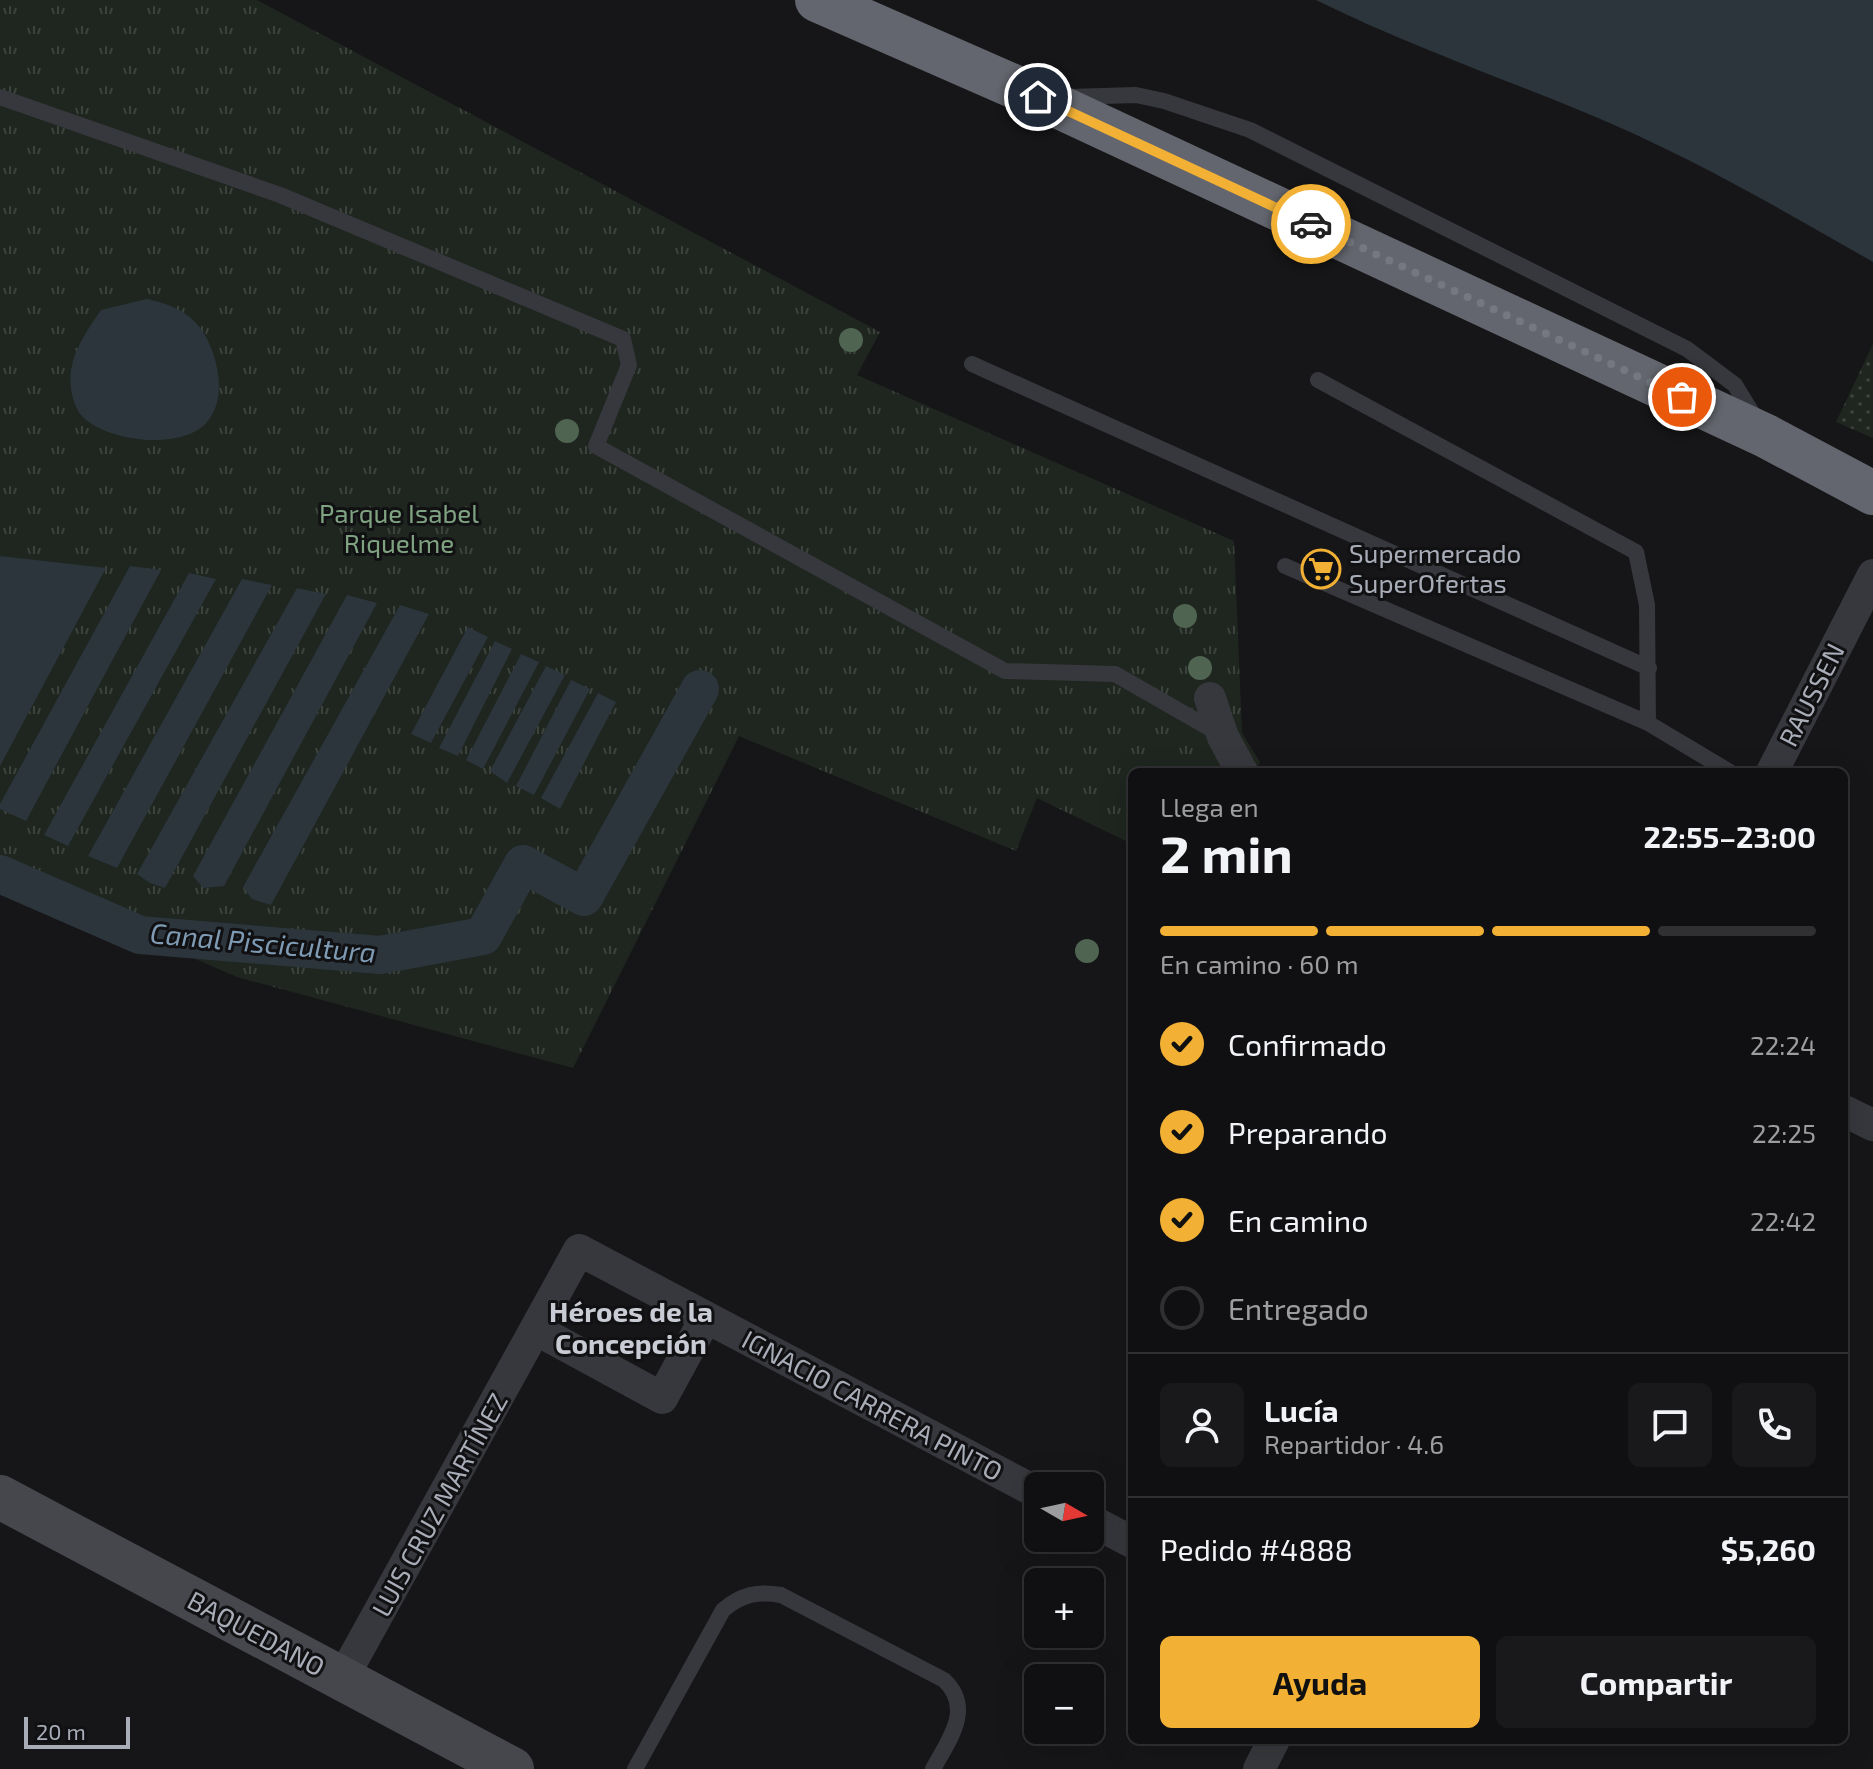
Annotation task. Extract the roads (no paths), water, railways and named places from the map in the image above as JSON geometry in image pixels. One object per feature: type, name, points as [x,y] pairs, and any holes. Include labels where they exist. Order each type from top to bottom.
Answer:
[{"type":"highway","points":[[817,0],[1038,97],[1766,436],[1873,493]]},
{"type":"street","name":"RAUSSEN","points":[[1774,768],[1873,575]]},
{"type":"street","points":[[1210,698],[1223,737],[1240,768]]},
{"type":"street","points":[[1848,1113],[1873,1125]]},
{"type":"street","name":"IGNACIO CARRERA PINTO","points":[[579,1250],[1024,1486]]},
{"type":"street","name":"LUIS CRUZ MARTÍNEZ","points":[[342,1679],[579,1250]]},
{"type":"street","points":[[537,1330],[662,1398],[705,1319]]},
{"type":"street","name":"BAQUEDANO","points":[[0,1497],[512,1769]]},
{"type":"street","points":[[1104,1527],[1128,1540]]},
{"type":"street","points":[[1259,1769],[1272,1744]]},
{"type":"lane","points":[[1038,97],[1136,95],[1164,101],[1250,130],[1687,349],[1735,385],[1766,436]]},
{"type":"lane","points":[[0,97],[280,195],[623,339],[629,365],[596,446],[1005,671],[1115,674],[1223,737]]},
{"type":"lane","points":[[972,364],[1649,668]]},
{"type":"lane","points":[[1318,380],[1636,552],[1647,605],[1648,723]]},
{"type":"lane","points":[[1285,566],[1648,723],[1723,768]]},
{"type":"lane","points":[[635,1769],[723,1610],[749,1594],[765,1592],[781,1595],[944,1680],[953,1688],[960,1709],[959,1719],[933,1769]]},
{"type":"waterway","name":"Canal Piscicultura","points":[[0,874],[140,935],[380,955],[483,936],[523,864],[584,897],[700,689]]},
{"type":"place","name":"Supermercado SuperOfertas","points":[[1321,569]]},
{"type":"district","name":"Héroes de la Concepción","points":[[631,1328]]},
{"type":"park label","name":"Parque Isabel Riquelme","points":[[399,529]]}]
